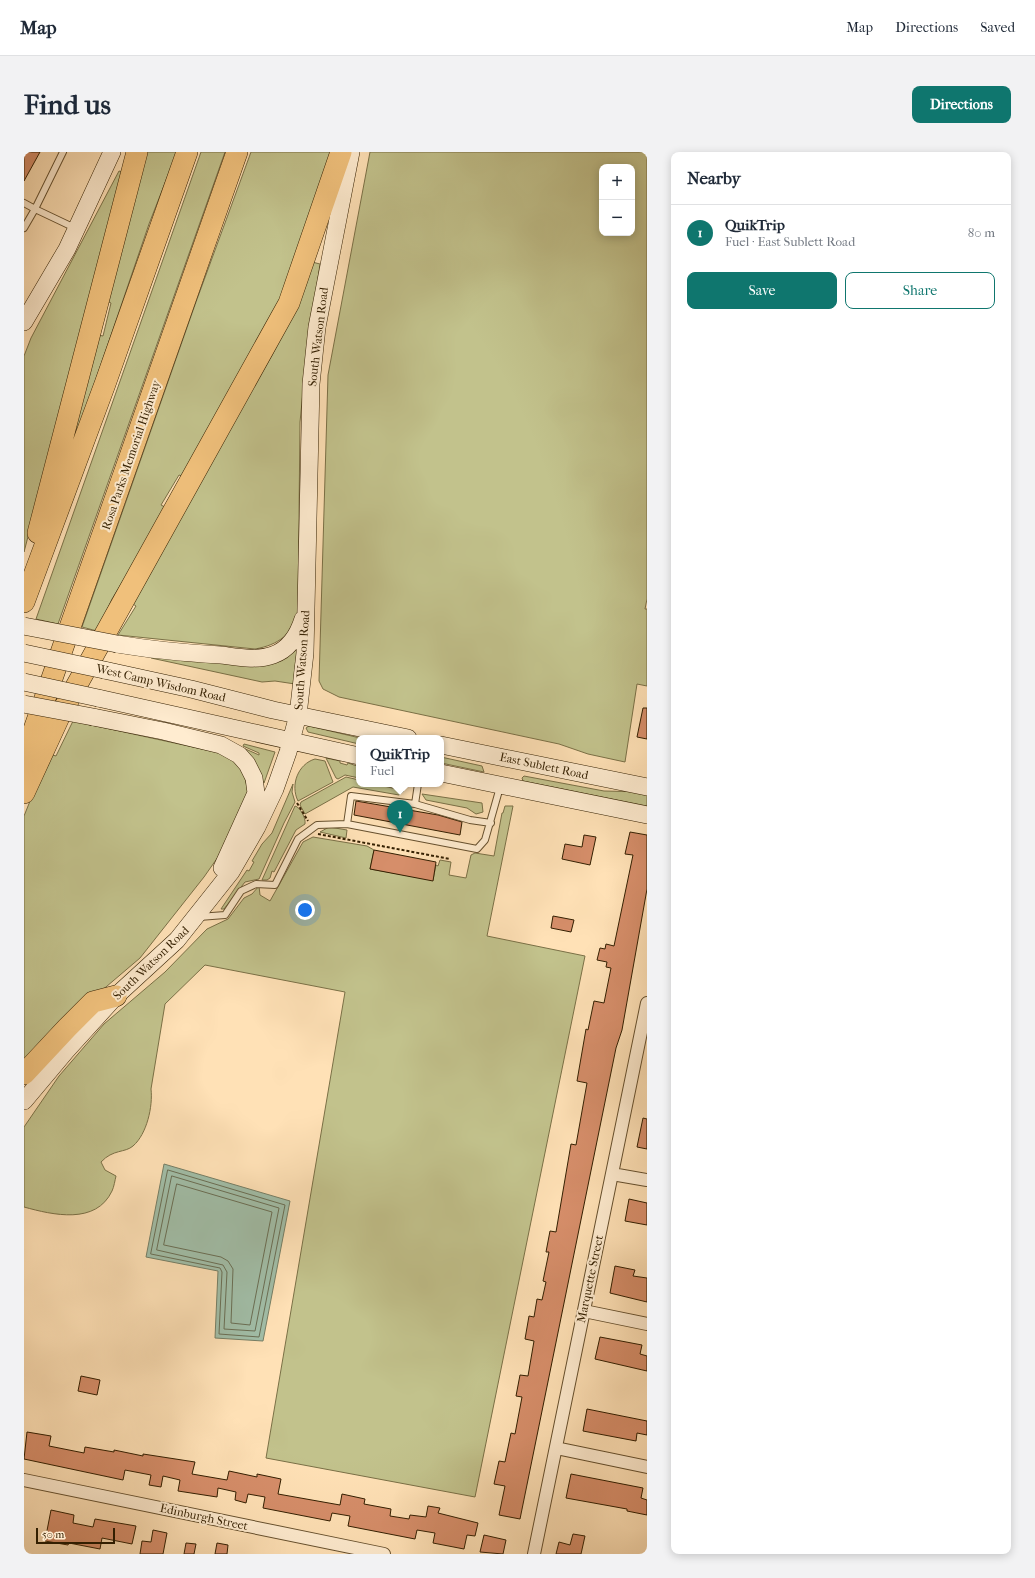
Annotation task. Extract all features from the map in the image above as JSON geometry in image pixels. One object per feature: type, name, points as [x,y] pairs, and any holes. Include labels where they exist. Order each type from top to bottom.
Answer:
[{"type":"highway","points":[[24,588],[137,152]]},
{"type":"highway","points":[[24,602],[105,384],[187,152]]},
{"type":"highway","name":"Rosa Parks Memorial Highway","points":[[24,758],[237,152]]},
{"type":"highway","points":[[24,793],[59,717],[289,303],[341,152]]},
{"type":"highway","points":[[24,1074],[61,1033],[94,1002],[116,996]]},
{"type":"main road","points":[[24,322],[67,249],[112,152]]},
{"type":"main road","name":"South Watson Road","points":[[24,1101],[66,1051],[116,996],[178,940],[197,917],[231,872],[257,826],[275,789],[291,742],[298,715],[304,660],[308,477],[311,384],[314,348],[322,296],[351,152]]},
{"type":"main road","points":[[24,626],[152,650],[254,658],[273,656],[287,648],[298,633],[306,610]]},
{"type":"main road","name":"West Camp Wisdom Road","points":[[24,653],[298,715]]},
{"type":"main road","points":[[24,682],[356,755]]},
{"type":"main road","points":[[24,704],[163,731],[221,745],[238,755],[247,764],[254,778],[256,793],[208,902]]},
{"type":"main road","points":[[298,715],[394,735]]},
{"type":"main road","name":"East Sublett Road","points":[[444,746],[647,787]]},
{"type":"main road","points":[[501,785],[510,759]]},
{"type":"main road","points":[[444,774],[647,815]]},
{"type":"street","name":"Marquette Street","points":[[534,1554],[612,1174],[644,1038],[647,1003]]},
{"type":"street","points":[[612,1174],[647,1180]]},
{"type":"street","points":[[584,1311],[647,1324]]},
{"type":"street","points":[[556,1448],[647,1467]]},
{"type":"street","name":"Edinburgh Street","points":[[24,1480],[384,1554]]},
{"type":"lane","points":[[24,228],[35,209],[62,152]]},
{"type":"lane","points":[[24,203],[76,229]]},
{"type":"lane","points":[[197,917],[224,915],[241,891],[256,884],[275,885],[298,839],[318,825],[347,824],[477,849],[485,840],[501,785]]},
{"type":"lane","points":[[415,804],[418,787]]},
{"type":"lane","points":[[347,824],[351,796],[415,804],[470,820],[490,823]]},
{"type":"path","points":[[297,803],[308,822]]},
{"type":"path","points":[[319,835],[450,859]]},
{"type":"green space","points":[[142,152],[177,152],[149,224],[59,487],[98,335],[103,336],[111,303],[105,300]]},
{"type":"green space","points":[[201,152],[225,152],[58,624],[36,619]]},
{"type":"green space","points":[[251,152],[336,152],[280,310],[182,476],[179,475],[161,505],[165,507],[158,523],[112,599],[97,631],[82,627],[196,302]]},
{"type":"green space","points":[[370,152],[647,152],[647,599],[645,609],[647,609],[647,686],[637,684],[625,762],[588,754],[559,744],[339,697],[323,689],[319,681],[328,375]]},
{"type":"green space","points":[[119,171],[123,172],[24,552],[24,356],[31,338]]},
{"type":"green space","points":[[312,262],[320,264],[306,362],[300,422],[298,610],[293,626],[284,637],[278,641],[271,645],[255,649],[118,635],[136,606],[130,602],[272,355],[290,319]]},
{"type":"green space","points":[[297,647],[295,684],[275,681],[262,682],[151,658],[152,656]]},
{"type":"green space","points":[[73,721],[225,754],[238,764],[244,774],[248,791],[232,837],[204,877],[140,958],[73,1015],[24,1068],[24,816],[49,754],[56,756]]},
{"type":"green space","points":[[309,726],[356,737],[356,743],[308,732],[306,728]]},
{"type":"green space","points":[[244,744],[275,752],[264,783],[241,747],[259,755],[259,753],[243,746]]},
{"type":"green space","points":[[326,758],[340,761],[340,763],[347,765],[348,763],[356,766],[356,777],[345,775],[338,779],[336,778]]},
{"type":"green space","points":[[444,758],[482,766],[484,772],[444,764]]},
{"type":"green space","points":[[315,759],[325,761],[333,782],[298,801],[295,788],[297,776],[304,765]]},
{"type":"green space","points":[[524,776],[604,791],[647,792],[647,806],[523,781],[522,778]]},
{"type":"green space","points":[[346,777],[356,779],[356,787],[388,787],[404,791],[399,795],[353,787],[305,814],[300,805],[301,802]]},
{"type":"green space","points":[[293,784],[292,792],[295,802],[259,879],[245,882],[224,909],[221,909],[247,870],[249,871],[254,862],[252,861],[262,844],[272,833]]},
{"type":"green space","points":[[422,794],[482,803],[483,812],[476,814],[467,808],[426,800]]},
{"type":"green space","points":[[295,806],[299,808],[302,813],[305,819],[305,824],[296,830],[274,872],[272,871],[270,878],[267,880],[262,880]]},
{"type":"green space","points":[[505,806],[513,806],[487,936],[585,956],[475,1497],[266,1458],[345,992],[205,965],[165,1004],[151,1089],[151,1103],[148,1119],[142,1134],[133,1146],[110,1155],[101,1162],[105,1170],[116,1176],[112,1191],[105,1202],[96,1209],[73,1215],[48,1213],[24,1207],[24,1127],[59,1076],[104,1024],[165,972],[207,929],[228,919],[244,898],[252,894],[259,886],[260,895],[270,901],[303,842],[313,837],[367,846],[374,850],[370,869],[433,880],[436,865],[438,866],[440,860],[451,862],[449,875],[466,878],[471,855],[475,853],[494,856],[502,813]]},
{"type":"green space","points":[[329,827],[347,830],[346,838],[320,832]]},
{"type":"water","points":[[164,1164],[290,1201],[263,1341],[215,1338],[218,1271],[146,1257]]},
{"type":"building","points":[[24,152],[40,152],[24,181]]},
{"type":"building","points":[[643,708],[647,708],[647,739],[637,737]]},
{"type":"building","points":[[356,801],[438,815],[462,822],[460,835],[354,815]]},
{"type":"building","points":[[630,832],[647,835],[647,889],[622,1030],[616,1048],[520,1519],[499,1515],[505,1486],[494,1484],[499,1461],[505,1462],[511,1433],[515,1434],[522,1397],[516,1396],[520,1375],[528,1376],[534,1341],[525,1339],[529,1316],[534,1317],[537,1299],[542,1300],[546,1282],[543,1281],[549,1252],[546,1252],[550,1231],[556,1232],[571,1144],[576,1145],[587,1083],[577,1081],[586,1029],[588,1030],[594,1001],[604,1003],[611,968],[606,967],[607,962],[597,960],[600,948],[605,949],[606,944],[614,946],[633,855],[625,854]]},
{"type":"building","points":[[584,835],[596,837],[590,865],[562,859],[565,844],[582,847]]},
{"type":"building","points":[[374,850],[436,862],[433,881],[370,869]]},
{"type":"building","points":[[553,916],[574,920],[571,932],[551,928]]},
{"type":"building","points":[[643,1118],[647,1119],[647,1149],[637,1147]]},
{"type":"building","points":[[629,1199],[647,1203],[647,1225],[625,1221]]},
{"type":"building","points":[[615,1266],[635,1270],[633,1276],[647,1278],[647,1302],[610,1293]]},
{"type":"building","points":[[600,1337],[642,1345],[640,1354],[647,1356],[647,1371],[595,1359]]},
{"type":"building","points":[[81,1376],[100,1380],[97,1395],[78,1391]]},
{"type":"building","points":[[587,1409],[647,1421],[647,1435],[637,1433],[636,1441],[583,1431]]},
{"type":"building","points":[[27,1432],[51,1436],[49,1446],[84,1453],[85,1447],[195,1462],[192,1474],[227,1480],[229,1471],[257,1477],[257,1474],[281,1479],[278,1494],[340,1505],[342,1494],[365,1499],[364,1504],[391,1509],[390,1516],[409,1519],[410,1515],[426,1517],[428,1506],[440,1508],[438,1513],[478,1523],[475,1536],[467,1535],[464,1549],[433,1543],[435,1533],[417,1530],[415,1539],[348,1526],[350,1516],[332,1513],[330,1521],[263,1508],[265,1497],[248,1494],[246,1503],[235,1500],[236,1492],[218,1488],[217,1497],[178,1491],[180,1480],[163,1476],[161,1487],[149,1485],[151,1475],[125,1470],[123,1480],[24,1459]]},
{"type":"building","points":[[571,1474],[643,1488],[641,1498],[647,1500],[647,1515],[627,1511],[627,1509],[566,1498]]},
{"type":"building","points":[[51,1510],[74,1515],[73,1523],[93,1527],[95,1519],[136,1526],[132,1544],[102,1538],[100,1549],[69,1543],[68,1545],[45,1541]]},
{"type":"building","points":[[153,1530],[167,1533],[163,1554],[140,1554],[142,1541],[151,1542]]},
{"type":"building","points":[[573,1534],[585,1536],[581,1554],[556,1554],[559,1542],[570,1545]]},
{"type":"building","points":[[484,1535],[506,1540],[503,1554],[480,1552]]},
{"type":"building","points":[[186,1543],[196,1544],[194,1554],[184,1554]]},
{"type":"building","points":[[217,1543],[228,1545],[227,1554],[215,1554]]},
{"type":"place","name":"QuikTrip","points":[[400,833]]}]
